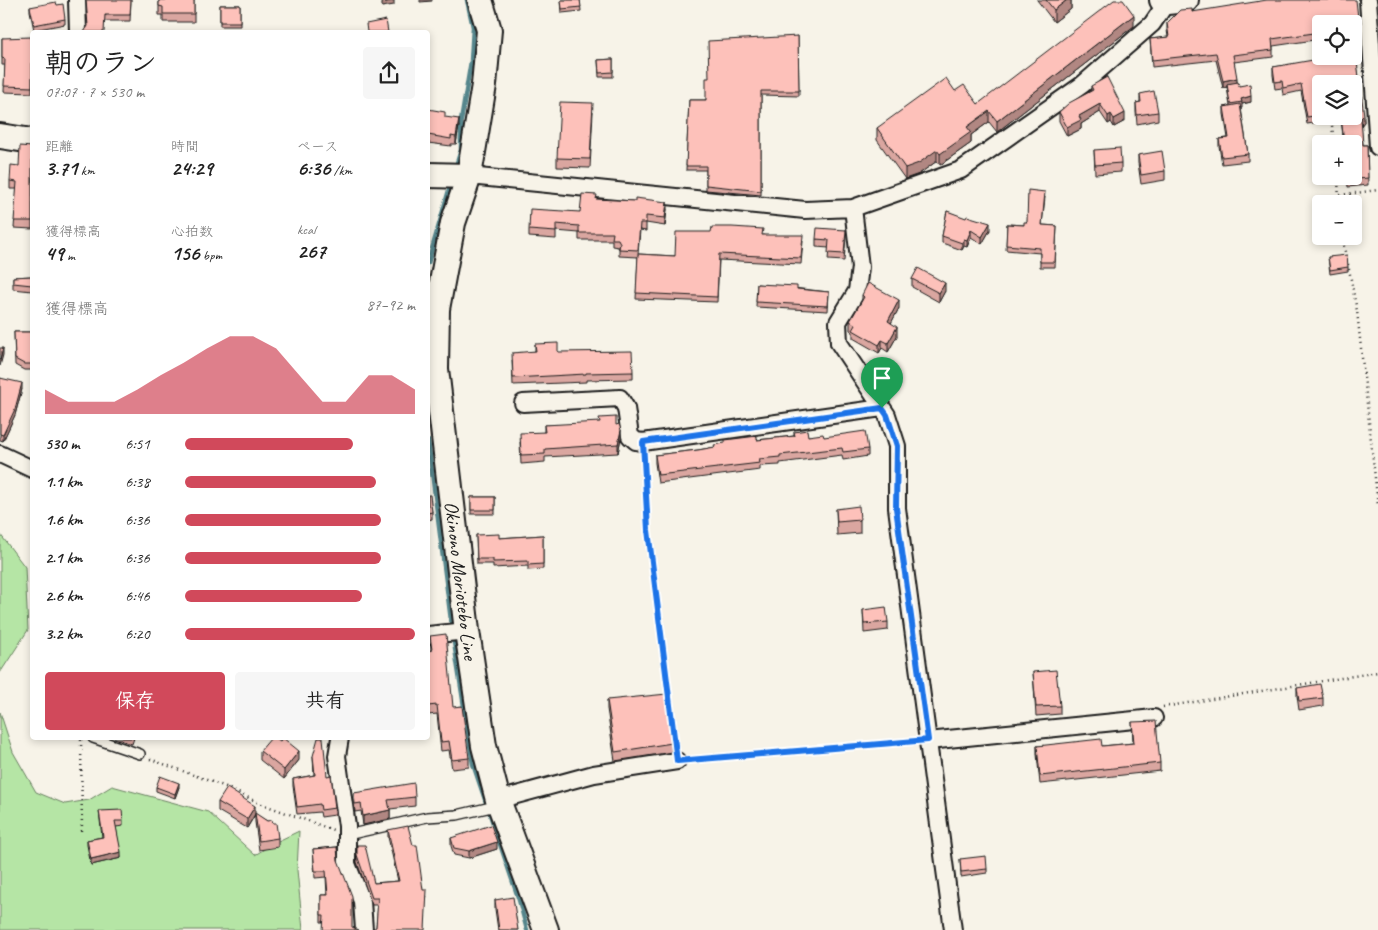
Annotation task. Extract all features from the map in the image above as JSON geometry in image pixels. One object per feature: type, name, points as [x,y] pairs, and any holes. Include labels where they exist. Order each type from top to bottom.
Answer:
[{"type":"main road","name":"Okinono Moriotebo Line","points":[[480,0],[489,30],[484,85],[469,176],[452,223],[438,309],[433,394],[484,746],[499,802],[546,930]]},
{"type":"main road","points":[[0,136],[30,142]]},
{"type":"main road","points":[[430,175],[469,176]]},
{"type":"street","points":[[77,0],[78,30]]},
{"type":"street","points":[[1368,0],[1378,147]]},
{"type":"street","points":[[469,176],[805,210],[853,208],[961,170],[1082,85],[1152,24],[1172,1]]},
{"type":"street","points":[[853,208],[860,267],[857,291],[838,322],[839,342],[887,415],[897,446],[896,508],[953,930]]},
{"type":"street","points":[[523,403],[620,398],[626,408],[630,436],[636,441],[643,442],[882,408]]},
{"type":"street","points":[[0,454],[30,468]]},
{"type":"street","points":[[430,635],[467,632]]},
{"type":"street","points":[[928,740],[1154,718]]},
{"type":"street","points":[[340,740],[336,756],[347,835],[347,864],[362,901],[364,930]]},
{"type":"street","points":[[499,802],[594,774],[677,761]]},
{"type":"lane","points":[[99,740],[140,754]]},
{"type":"lane","points":[[347,835],[427,817],[457,815],[499,802]]},
{"type":"path","points":[[1339,185],[1340,195],[1378,190]]},
{"type":"path","points":[[1344,245],[1357,311],[1378,506]]},
{"type":"path","points":[[643,442],[648,530],[677,761],[928,740]]},
{"type":"path","points":[[1154,718],[1163,706],[1378,672]]},
{"type":"path","points":[[81,740],[82,831]]},
{"type":"path","points":[[140,754],[163,765],[226,787],[259,803],[347,835]]},
{"type":"green space","points":[[0,534],[25,567],[28,630],[0,673]]},
{"type":"green space","points":[[0,712],[13,752],[36,792],[65,804],[89,800],[112,786],[208,812],[255,855],[299,831],[297,870],[303,930],[0,930]]},
{"type":"building","points":[[86,0],[131,0],[130,15],[105,15],[104,30],[85,30],[88,26]]},
{"type":"building","points":[[159,0],[194,0],[194,14],[163,14],[163,7],[159,6]]},
{"type":"building","points":[[382,0],[394,0],[382,3]]},
{"type":"building","points":[[561,0],[580,0],[581,7],[562,9]]},
{"type":"building","points":[[1046,0],[1067,0],[1054,10]]},
{"type":"building","points":[[1114,0],[1123,0],[1134,15],[997,121],[989,111],[967,127],[971,132],[940,154],[937,150],[919,163],[905,168],[877,128],[946,78],[955,91],[964,85],[978,104]]},
{"type":"building","points":[[1267,0],[1356,0],[1358,15],[1312,15],[1312,33],[1272,39],[1273,50],[1233,55],[1237,78],[1223,81],[1216,53],[1152,60],[1150,39],[1169,37],[1167,23],[1180,10],[1192,9],[1192,12]]},
{"type":"building","points":[[56,2],[57,5],[63,4],[65,19],[34,25],[30,7]]},
{"type":"building","points":[[220,5],[240,5],[240,22],[220,22]]},
{"type":"building","points":[[386,20],[388,30],[367,30],[366,24]]},
{"type":"building","points":[[798,36],[799,91],[761,91],[761,191],[706,185],[706,166],[686,166],[689,100],[706,100],[706,78],[709,78],[708,41]]},
{"type":"building","points":[[30,37],[30,87],[4,86],[5,59],[2,58],[2,38]]},
{"type":"building","points":[[613,59],[613,72],[599,73],[598,60]]},
{"type":"building","points":[[1312,60],[1312,65],[1357,65],[1359,75],[1312,75],[1312,116],[1307,117],[1301,84],[1283,88],[1282,81],[1275,82],[1273,67]]},
{"type":"building","points":[[1107,77],[1125,113],[1114,119],[1111,114],[1108,116],[1100,104],[1079,116],[1081,120],[1067,127],[1059,112],[1069,103],[1093,90],[1091,86]]},
{"type":"building","points":[[1238,82],[1239,86],[1250,84],[1251,96],[1241,99],[1242,102],[1230,104],[1227,84]]},
{"type":"building","points":[[1154,91],[1158,112],[1137,115],[1136,103],[1141,102],[1140,94]]},
{"type":"building","points":[[1362,100],[1364,115],[1362,117]]},
{"type":"building","points":[[560,102],[593,103],[590,159],[557,158]]},
{"type":"building","points":[[1240,104],[1248,154],[1222,157],[1219,139],[1229,138],[1224,107]]},
{"type":"building","points":[[430,109],[445,112],[445,117],[459,119],[456,137],[451,136],[451,139],[430,135]]},
{"type":"building","points":[[1342,125],[1362,125],[1363,145],[1367,145],[1368,178],[1362,179],[1362,135],[1343,135]]},
{"type":"building","points":[[20,146],[30,147],[30,221],[14,221],[17,182],[10,181],[11,165],[19,166]]},
{"type":"building","points":[[1120,148],[1121,163],[1095,165],[1094,150]]},
{"type":"building","points":[[1162,151],[1165,171],[1141,175],[1138,155]]},
{"type":"building","points":[[1028,190],[1045,192],[1042,225],[1057,226],[1055,262],[1040,262],[1040,248],[1006,245],[1007,224],[1024,225],[1024,222],[1027,222]]},
{"type":"building","points":[[582,194],[597,195],[596,199],[635,201],[635,198],[667,202],[665,218],[646,216],[646,223],[640,223],[638,250],[619,249],[620,243],[618,239],[612,239],[613,233],[579,233],[579,226],[556,224],[556,232],[529,230],[530,209],[580,212]]},
{"type":"building","points":[[947,211],[966,218],[967,216],[990,223],[982,237],[971,230],[967,240],[964,239],[962,243],[942,236]]},
{"type":"building","points":[[712,227],[763,229],[762,235],[803,235],[801,258],[719,254],[717,297],[636,293],[638,254],[675,256],[676,232],[711,232]]},
{"type":"building","points":[[817,228],[846,230],[844,254],[828,253],[829,240],[816,239]]},
{"type":"building","points":[[1347,255],[1348,267],[1330,270],[1328,257]]},
{"type":"building","points":[[918,268],[945,283],[939,293],[912,279]]},
{"type":"building","points":[[30,276],[30,285],[13,283],[13,277]]},
{"type":"building","points":[[868,283],[899,300],[888,321],[897,327],[888,343],[882,340],[879,345],[853,330],[856,325],[850,321],[864,297],[862,295]]},
{"type":"building","points":[[757,284],[797,286],[797,289],[829,292],[828,306],[756,302]]},
{"type":"building","points":[[14,332],[30,332],[30,364],[24,364],[15,359]]},
{"type":"building","points":[[558,343],[558,352],[632,351],[633,372],[513,378],[512,353],[536,351],[535,344]]},
{"type":"building","points":[[0,348],[3,348],[0,360]]},
{"type":"building","points":[[0,378],[22,383],[15,409],[3,435],[0,434]]},
{"type":"building","points":[[616,417],[616,425],[619,424],[621,430],[618,444],[545,449],[545,454],[521,455],[520,433],[545,432],[544,425],[600,422],[599,418]]},
{"type":"building","points":[[807,430],[808,436],[823,434],[824,437],[865,431],[868,449],[843,452],[842,448],[780,455],[780,457],[759,459],[760,463],[658,475],[655,455],[715,447],[714,445],[725,443],[725,440],[757,436],[757,440],[795,436],[794,432]]},
{"type":"building","points":[[430,495],[432,512],[430,512]]},
{"type":"building","points":[[471,497],[495,497],[495,510],[471,510]]},
{"type":"building","points":[[859,506],[860,520],[837,522],[836,509]]},
{"type":"building","points":[[499,534],[499,538],[543,535],[543,564],[528,565],[528,561],[493,562],[493,559],[477,559],[476,535]]},
{"type":"building","points":[[886,607],[888,622],[864,624],[863,610]]},
{"type":"building","points":[[446,634],[453,707],[462,706],[469,758],[452,760],[449,741],[441,742],[437,705],[430,706],[430,650],[432,650],[430,636]]},
{"type":"building","points":[[1056,670],[1060,706],[1036,707],[1033,672]]},
{"type":"building","points":[[1320,684],[1323,698],[1299,701],[1297,688]]},
{"type":"building","points":[[667,694],[672,743],[615,752],[607,700]]},
{"type":"building","points":[[1156,721],[1160,763],[1040,776],[1037,746],[1101,739],[1102,746],[1134,743],[1132,722]]},
{"type":"building","points":[[269,740],[285,740],[299,751],[284,770],[260,751]]},
{"type":"building","points":[[317,740],[323,740],[327,776],[331,775],[335,808],[321,810],[320,804],[297,807],[293,779],[315,775],[313,756]]},
{"type":"building","points":[[160,776],[179,783],[175,794],[156,787]]},
{"type":"building","points":[[414,783],[415,797],[388,800],[390,810],[363,816],[361,803],[355,804],[354,793]]},
{"type":"building","points":[[227,788],[255,806],[247,819],[218,802]]},
{"type":"building","points":[[122,810],[123,821],[115,821],[121,852],[91,859],[87,840],[103,837],[99,811]]},
{"type":"building","points":[[255,813],[267,821],[272,820],[273,823],[276,823],[278,838],[259,841]]},
{"type":"building","points":[[491,825],[497,842],[469,851],[454,848],[451,838]]},
{"type":"building","points":[[408,826],[413,845],[417,845],[423,890],[427,890],[425,930],[371,930],[376,927],[378,898],[372,898],[357,855],[357,845],[365,845],[374,883],[399,881],[388,830]]},
{"type":"building","points":[[337,847],[338,860],[352,896],[352,927],[359,930],[323,930],[324,915],[321,915],[321,895],[328,895],[326,871],[315,871],[313,849]]},
{"type":"building","points":[[986,856],[987,869],[961,872],[960,859]]},
{"type":"building","points":[[513,897],[518,930],[499,930],[495,900]]},
{"type":"waterway","points":[[455,169],[461,150],[461,121],[471,61],[473,27],[467,0]]},
{"type":"waterway","points":[[430,256],[451,183]]},
{"type":"waterway","points":[[430,457],[452,628]]},
{"type":"waterway","points":[[453,636],[473,764],[519,900],[527,930]]},
{"type":"route","points":[[882,408],[887,415],[897,446],[896,508],[928,740],[677,761],[658,595],[648,530],[643,442],[882,408]]}]
